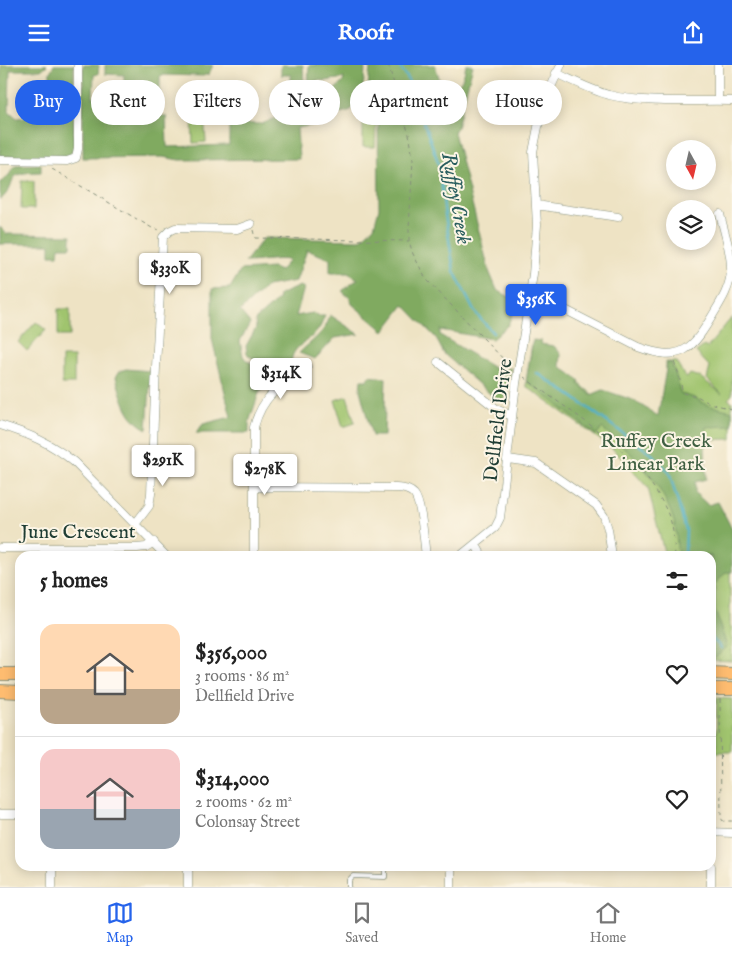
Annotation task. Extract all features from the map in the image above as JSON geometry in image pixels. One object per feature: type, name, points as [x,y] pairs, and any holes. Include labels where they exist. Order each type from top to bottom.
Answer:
[{"type":"main road","points":[[716,673],[732,674]]},
{"type":"main road","points":[[0,674],[15,674]]},
{"type":"main road","points":[[716,693],[732,689]]},
{"type":"main road","points":[[0,691],[15,692]]},
{"type":"street","points":[[0,160],[67,161],[76,158],[78,149],[78,65]]},
{"type":"street","name":"Dellfield Drive","points":[[467,551],[494,529],[500,518],[512,416],[530,296],[536,235],[533,152],[542,107],[561,65]]},
{"type":"street","points":[[718,65],[718,100]]},
{"type":"street","points":[[556,73],[592,89],[620,97],[657,100],[732,101]]},
{"type":"street","points":[[536,205],[618,217]]},
{"type":"street","points":[[530,296],[548,301],[638,347],[660,353],[684,351],[692,346],[701,335],[726,292],[732,269],[720,214]]},
{"type":"street","points":[[136,523],[149,506],[151,494],[162,242],[166,234],[175,229],[237,229],[251,224]]},
{"type":"street","points":[[438,362],[498,410],[512,416]]},
{"type":"street","points":[[254,551],[254,427],[257,415],[263,404],[284,382],[307,367]]},
{"type":"street","points":[[0,425],[27,433],[58,449],[74,462],[162,551]]},
{"type":"street","points":[[508,459],[536,463],[596,505],[604,516],[611,551]]},
{"type":"street","points":[[254,487],[396,488],[410,491],[419,503],[425,551]]},
{"type":"street","name":"June Crescent","points":[[0,548],[137,548],[146,547],[154,542]]},
{"type":"street","points":[[476,545],[479,551]]},
{"type":"street","points":[[0,814],[15,814]]},
{"type":"street","points":[[716,832],[732,833]]},
{"type":"street","points":[[52,871],[52,887]]},
{"type":"street","points":[[188,871],[188,887]]},
{"type":"street","points":[[451,871],[451,887]]},
{"type":"street","points":[[711,871],[711,887]]},
{"type":"lane","points":[[349,887],[349,880],[353,876],[385,877],[385,871]]},
{"type":"path","points":[[386,65],[393,81],[410,138],[412,153],[409,241],[413,254],[426,279],[498,355],[518,373],[627,454],[658,495],[670,520],[674,551]]},
{"type":"path","points":[[45,160],[45,166],[59,172],[152,228],[166,234]]},
{"type":"path","points":[[251,224],[255,238],[409,241]]},
{"type":"path","points":[[672,353],[683,393],[732,409]]},
{"type":"path","points":[[716,693],[721,818],[724,821],[732,821]]},
{"type":"green space","points":[[1,65],[47,65],[41,70],[10,70],[9,111],[15,116],[15,125],[74,125],[74,147],[71,154],[66,157],[0,156]]},
{"type":"green space","points":[[54,65],[74,65],[74,80],[50,80],[50,72]]},
{"type":"green space","points":[[83,65],[99,65],[98,74],[94,75],[94,80],[91,80],[91,125],[165,125],[166,116],[167,147],[229,145],[229,125],[259,125],[269,121],[269,125],[315,125],[297,128],[299,159],[179,160],[163,157],[83,158]]},
{"type":"green space","points":[[105,65],[213,65],[209,74],[203,76],[160,75],[160,80],[124,80],[124,75],[105,74]]},
{"type":"green space","points":[[281,65],[303,65],[304,80],[291,80],[291,75],[281,75]]},
{"type":"green space","points":[[309,65],[365,65],[364,80],[350,80],[350,110],[340,113],[340,85],[344,78],[308,80]]},
{"type":"green space","points":[[373,65],[435,65],[440,80],[369,80],[370,68]]},
{"type":"green space","points":[[466,65],[473,65],[467,88],[467,80],[461,80]]},
{"type":"green space","points":[[192,125],[205,125],[206,142],[193,143]]},
{"type":"green space","points":[[363,125],[376,125],[375,147],[363,147]]},
{"type":"green space","points":[[378,125],[458,125],[454,132],[489,271],[497,290],[517,301],[508,325],[492,339],[440,330],[440,335],[497,370],[511,368],[506,397],[502,401],[496,399],[444,354],[436,338],[404,305],[384,331],[352,304],[350,298],[342,291],[358,279],[348,273],[330,273],[330,259],[307,250],[296,281],[267,286],[240,311],[250,323],[240,341],[243,356],[247,361],[264,368],[277,377],[259,393],[249,422],[249,433],[196,433],[203,424],[231,417],[212,339],[212,289],[230,288],[241,270],[273,268],[280,271],[289,260],[245,262],[264,238],[360,240],[374,227],[379,208]]},
{"type":"green space","points":[[41,164],[41,172],[16,176],[6,194],[0,200],[0,183],[9,175],[15,165]]},
{"type":"green space","points":[[22,181],[34,181],[34,209],[21,209]]},
{"type":"green space","points":[[0,227],[7,234],[71,235],[71,247],[59,247],[58,255],[50,255],[50,244],[0,244]]},
{"type":"green space","points":[[300,286],[304,288],[296,316],[313,313],[318,316],[325,316],[321,326],[312,337],[294,352],[291,365],[281,373],[249,356],[246,346],[256,328],[255,320],[278,300],[279,295]]},
{"type":"green space","points":[[58,309],[70,309],[70,336],[58,336]]},
{"type":"green space","points":[[330,315],[359,334],[335,338],[315,359],[299,353],[322,332]]},
{"type":"green space","name":"Ruffey Creek Linear Park","points":[[732,317],[732,395],[728,399],[732,402],[732,439],[696,440],[686,482],[730,536],[732,661],[716,660],[716,551],[664,551],[648,488],[613,449],[526,386],[532,343],[599,400],[666,423],[666,362],[677,362],[684,376],[687,378],[690,374],[700,377],[722,394],[707,379],[710,367],[696,352],[704,346],[707,348]]},
{"type":"green space","points":[[36,322],[46,330],[27,351],[18,342]]},
{"type":"green space","name":"Ruffey Creek Linear Park","points":[[533,340],[541,341],[541,344],[554,346],[561,354],[560,366],[580,381],[578,384],[591,395],[603,390],[633,400],[658,416],[667,363],[671,363],[681,394],[695,398],[707,405],[732,411],[732,426],[706,427],[706,479],[695,482],[695,493],[708,505],[718,502],[732,529],[732,572],[726,572],[716,583],[716,551],[677,551],[673,518],[661,491],[644,468],[602,428],[596,435],[526,381]]},
{"type":"green space","points":[[62,357],[74,357],[74,384],[62,384]]},
{"type":"green space","points":[[126,369],[151,371],[147,429],[134,419],[123,400],[116,377],[119,372]]},
{"type":"green space","points":[[369,376],[386,378],[384,436],[372,436],[360,390],[361,380],[367,380]]},
{"type":"green space","points":[[347,396],[355,423],[343,427],[335,400]]},
{"type":"green space","name":"Ruffey Creek Linear Park","points":[[716,613],[727,647],[716,657]]},
{"type":"green space","points":[[717,698],[732,699],[732,752],[716,752]]},
{"type":"waterway","name":"Ruffey Creek","points":[[398,65],[407,77],[440,167],[444,208],[454,271],[474,311],[493,333]]},
{"type":"waterway","name":"Ruffey Creek","points":[[537,373],[653,455],[669,472],[686,530],[685,551]]},
{"type":"waterway","name":"Ruffey Creek","points":[[716,642],[721,648]]}]
